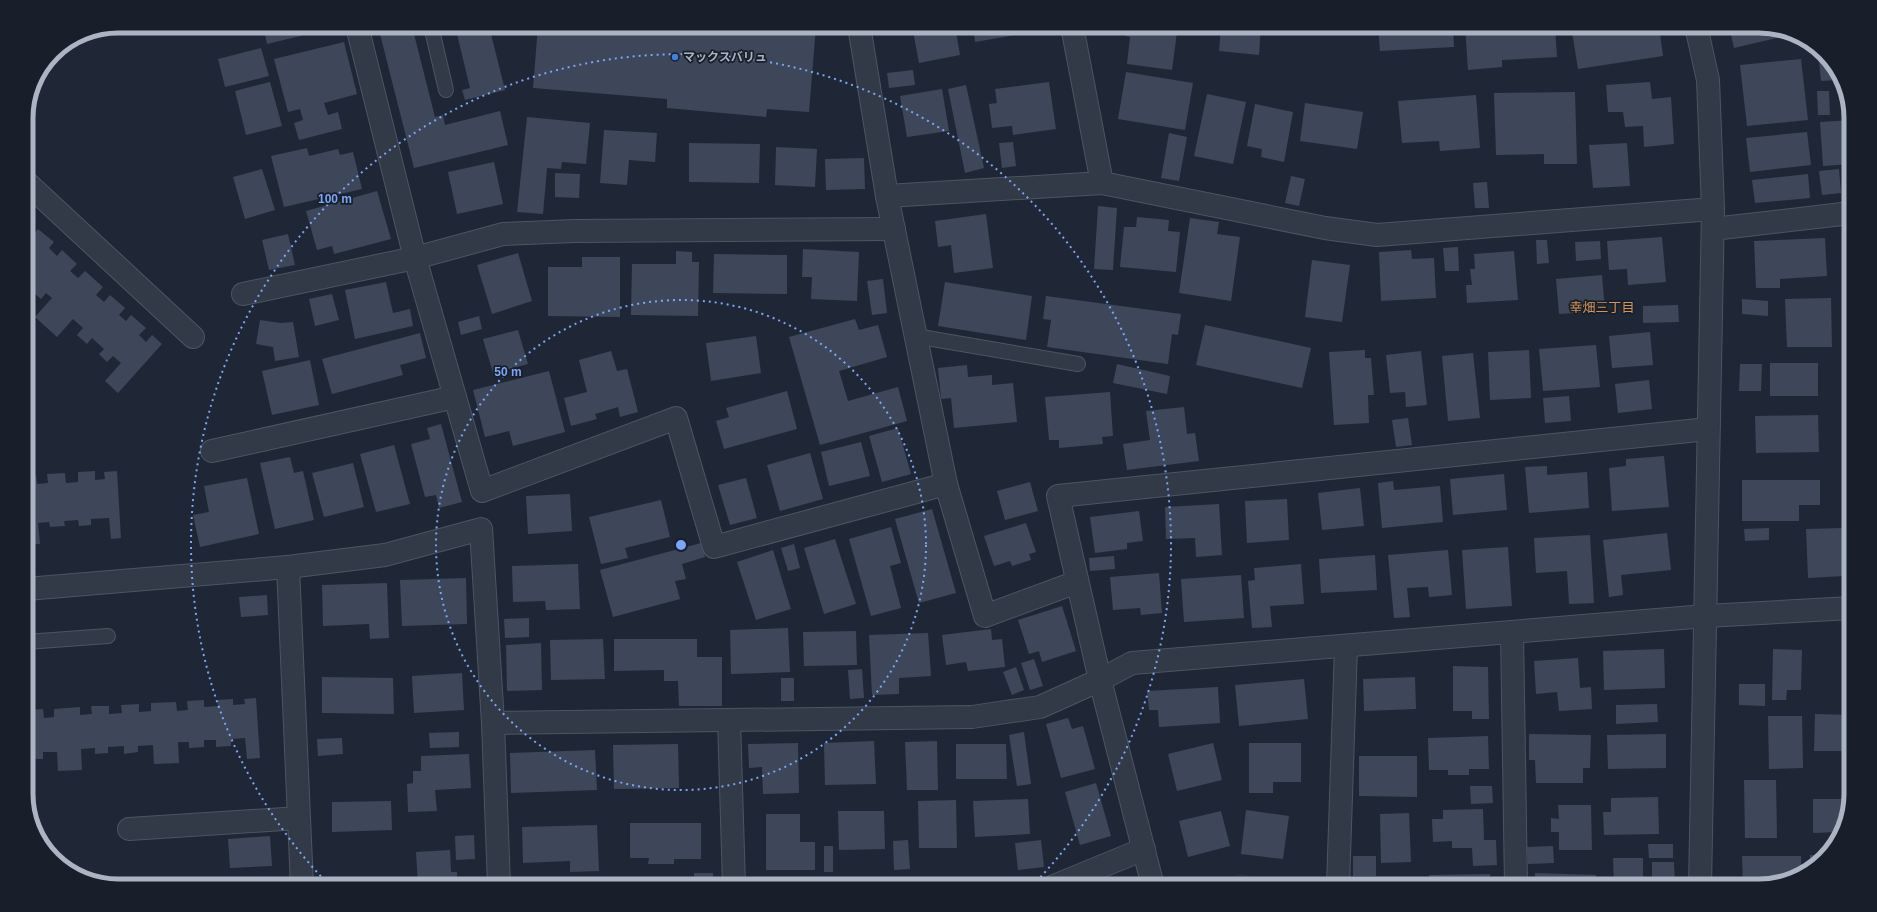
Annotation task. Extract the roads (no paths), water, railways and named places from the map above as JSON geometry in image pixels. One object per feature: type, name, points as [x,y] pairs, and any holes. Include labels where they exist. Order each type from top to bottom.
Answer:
[{"type":"street","points":[[359,33],[415,258],[482,490],[676,418],[714,547],[946,484]]},
{"type":"street","points":[[860,33],[887,196],[946,484],[985,616],[1077,582]]},
{"type":"street","points":[[1073,33],[1102,183]]},
{"type":"street","points":[[1698,33],[1708,80],[1713,219],[1700,879]]},
{"type":"street","points":[[887,196],[1102,183],[1326,228],[1377,235],[1844,213]]},
{"type":"street","points":[[33,188],[193,337]]},
{"type":"street","points":[[243,294],[415,258],[503,234],[575,230],[894,229]]},
{"type":"street","points":[[212,451],[455,397]]},
{"type":"street","points":[[1151,879],[1100,680],[1058,496],[1708,429]]},
{"type":"street","points":[[33,588],[288,567],[385,554],[481,529],[493,723],[499,879]]},
{"type":"street","points":[[288,567],[302,879]]},
{"type":"street","points":[[493,723],[972,717],[1040,706],[1100,680],[1132,663],[1706,616],[1844,608]]},
{"type":"street","points":[[1512,632],[1516,879]]},
{"type":"street","points":[[1338,879],[1346,646]]},
{"type":"street","points":[[729,720],[734,879]]},
{"type":"street","points":[[128,829],[299,818]]},
{"type":"street","points":[[1071,879],[1144,849]]},
{"type":"lane","points":[[433,33],[446,90]]},
{"type":"lane","points":[[915,336],[1078,364]]},
{"type":"lane","points":[[33,641],[108,636]]},
{"type":"place","name":"マックスバリュ","points":[[675,57]]},
{"type":"district","name":"幸畑三丁目","points":[[1602,307]]}]
